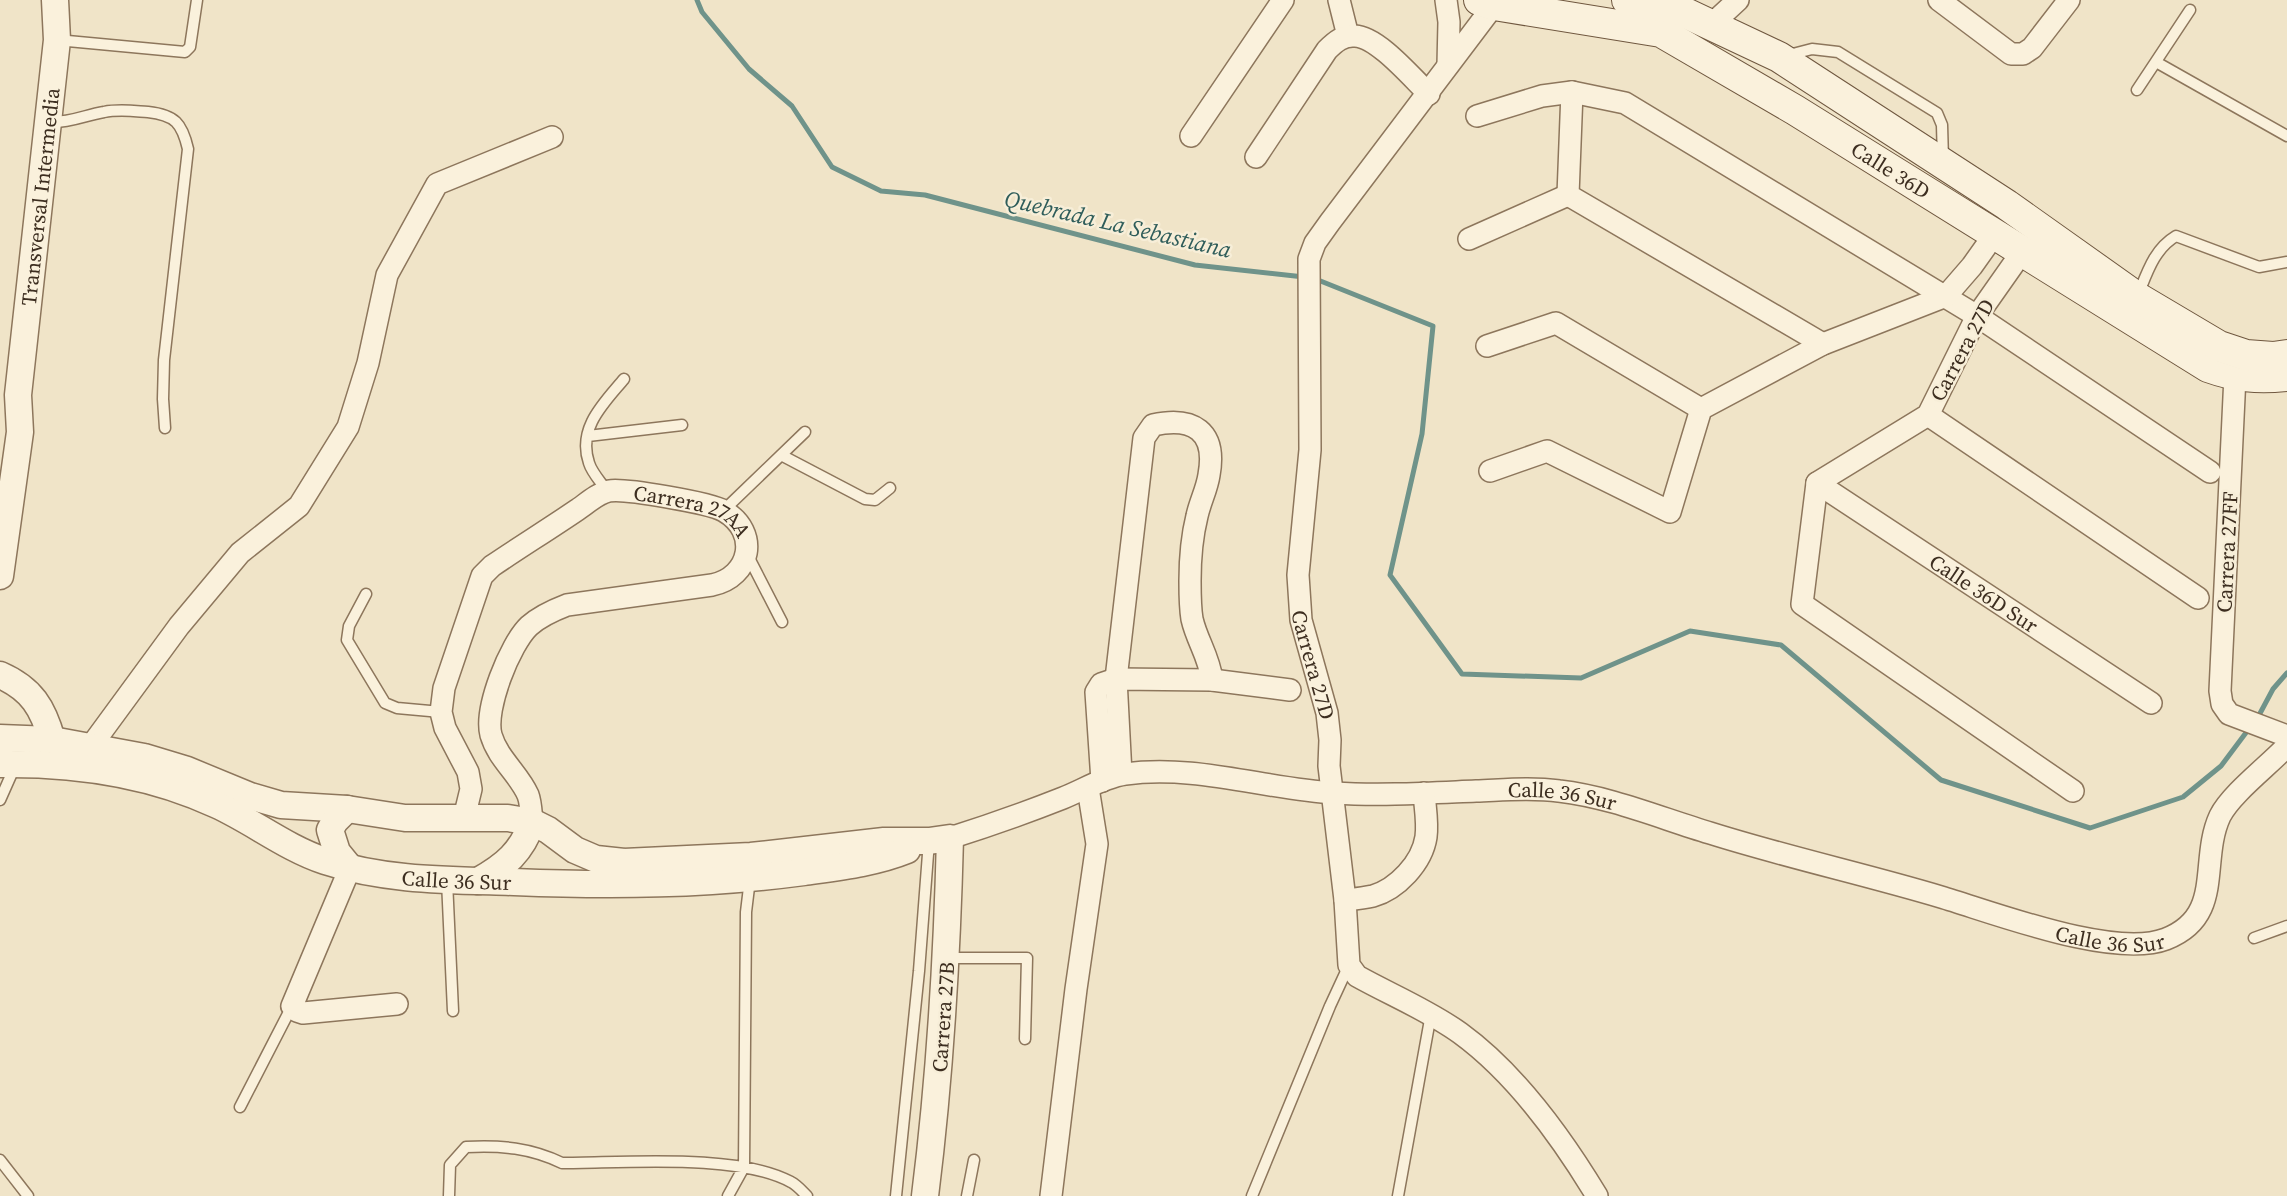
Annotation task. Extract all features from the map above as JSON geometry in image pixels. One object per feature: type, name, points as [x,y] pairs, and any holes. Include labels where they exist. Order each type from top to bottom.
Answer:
[{"type":"main road","name":"Calle 36D","points":[[1627,0],[1680,5],[1711,25],[1779,57],[2044,230],[2138,298],[2218,346],[2246,355],[2287,355]]},
{"type":"main road","name":"Calle 36D","points":[[1487,3],[1661,32],[1806,117],[2208,367],[2235,376],[2287,376]]},
{"type":"street","name":"Transversal Intermedia","points":[[0,576],[6,437],[18,395],[57,40],[55,0]]},
{"type":"street","points":[[1191,136],[1283,0]]},
{"type":"street","points":[[1339,0],[1348,36]]},
{"type":"street","points":[[1446,0],[1449,22],[1448,65]]},
{"type":"street","points":[[1711,25],[1738,0]]},
{"type":"street","points":[[1941,1],[2011,54],[2023,54],[2032,48],[2069,0]]},
{"type":"street","name":"Carrera 27D","points":[[1349,965],[1345,900],[1329,766],[1327,713],[1301,620],[1298,575],[1310,450],[1309,259],[1315,243],[1330,222],[1429,94],[1487,3]]},
{"type":"street","points":[[1256,157],[1327,50],[1340,38],[1360,36],[1376,44],[1429,94]]},
{"type":"street","points":[[1567,195],[1572,92]]},
{"type":"street","points":[[1477,116],[1542,96],[1572,92],[1625,103],[1977,316],[2210,472]]},
{"type":"street","points":[[91,746],[179,626],[240,553],[299,506],[348,427],[368,363],[387,275],[437,184],[552,137]]},
{"type":"street","points":[[1469,239],[1567,195]]},
{"type":"street","points":[[1567,195],[1823,344]]},
{"type":"street","points":[[1490,471],[1548,451],[1670,512],[1701,409],[1823,344],[1945,296],[1989,232]]},
{"type":"street","name":"Carrera 27D","points":[[1817,483],[1928,415],[1977,316],[2022,252]]},
{"type":"street","points":[[1487,346],[1556,323],[1701,409]]},
{"type":"street","name":"Carrera 27FF","points":[[2235,376],[2220,691],[2222,704],[2228,714],[2285,739]]},
{"type":"street","points":[[1928,415],[2198,598]]},
{"type":"street","points":[[1051,1196],[1097,844],[1144,438],[1153,425],[1171,421],[1189,423],[1202,431],[1209,445],[1210,473],[1196,517],[1190,580],[1192,618],[1209,661],[1212,680]]},
{"type":"street","points":[[1817,483],[1802,604],[2073,791]]},
{"type":"street","name":"Calle 36D Sur","points":[[1817,483],[2151,704]]},
{"type":"street","name":"Carrera 27AA","points":[[441,712],[444,688],[482,576],[492,566],[607,491],[640,493],[723,511],[741,528],[747,554],[740,571],[723,583],[567,605],[548,612],[528,626],[494,692],[490,713],[491,735],[500,755],[528,796],[532,822]]},
{"type":"street","points":[[0,675],[14,681],[33,697],[46,717],[52,740]]},
{"type":"street","points":[[1116,679],[1212,680],[1290,690]]},
{"type":"street","points":[[441,712],[445,728],[468,772],[471,789],[464,818]]},
{"type":"street","name":"Calle 36 Sur","points":[[0,738],[52,740],[144,757],[281,805],[347,809],[405,818],[508,818],[532,822],[575,850],[596,859],[624,862],[751,856],[884,841],[939,840]]},
{"type":"street","name":"Calle 36 Sur","points":[[8,764],[100,770],[183,790],[219,806],[297,850],[350,868],[447,881],[638,886],[750,879],[886,858],[994,825],[1104,781],[1155,771],[1333,793],[1556,790],[1598,798],[1712,834],[1940,897],[2046,930],[2126,944],[2147,944],[2167,939],[2186,928],[2202,910],[2209,886],[2213,836],[2221,814],[2237,793],[2265,770],[2285,739]]},
{"type":"street","points":[[1345,900],[1374,896],[1392,887],[1408,873],[1421,852],[1426,837],[1424,793]]},
{"type":"street","points":[[347,809],[330,830],[337,852],[350,868],[292,1006],[303,1013],[397,1004]]},
{"type":"street","points":[[478,881],[497,870],[518,852],[532,822]]},
{"type":"street","name":"Carrera 27B","points":[[925,1196],[938,1080],[947,958],[939,840]]},
{"type":"street","points":[[1349,965],[1357,976],[1431,1014],[1490,1056],[1532,1104],[1583,1172],[1597,1196]]},
{"type":"lane","points":[[57,40],[184,52],[190,47],[197,0]]},
{"type":"lane","points":[[2137,90],[2190,10]]},
{"type":"lane","points":[[2156,62],[2287,136]]},
{"type":"lane","points":[[48,122],[64,122],[121,110],[160,114],[175,120],[184,132],[188,149],[164,359],[165,428]]},
{"type":"lane","points":[[2138,298],[2149,268],[2161,248],[2176,236],[2259,267],[2287,262]]},
{"type":"lane","points":[[607,491],[589,465],[586,452],[588,436],[593,415],[624,379]]},
{"type":"lane","points":[[588,436],[682,425]]},
{"type":"lane","points":[[723,511],[805,432]]},
{"type":"lane","points":[[781,455],[865,499],[875,500],[890,488]]},
{"type":"lane","points":[[747,554],[782,622]]},
{"type":"lane","points":[[366,594],[349,626],[348,640],[352,652],[384,703],[397,708],[441,712]]},
{"type":"lane","points":[[0,800],[8,764]]},
{"type":"lane","points":[[896,1196],[919,971],[939,840]]},
{"type":"lane","points":[[728,1196],[744,1167],[746,912],[750,879]]},
{"type":"lane","points":[[447,881],[453,1010]]},
{"type":"lane","points":[[2254,938],[2287,926]]},
{"type":"lane","points":[[947,958],[1027,958],[1025,1039]]},
{"type":"lane","points":[[1252,1196],[1349,965]]},
{"type":"lane","points":[[240,1107],[292,1006]]},
{"type":"lane","points":[[1398,1196],[1431,1014]]},
{"type":"lane","points":[[449,1196],[450,1165],[466,1147],[498,1145],[544,1154],[562,1163],[691,1163],[744,1167],[792,1182],[807,1196]]},
{"type":"lane","points":[[0,1160],[28,1196]]},
{"type":"lane","points":[[967,1196],[974,1160]]},
{"type":"waterway","name":"Quebrada La Sebastiana","points":[[697,0],[702,12],[749,69],[792,106],[832,167],[881,191],[925,195],[1195,265],[1304,277]]},
{"type":"waterway","name":"Quebrada La Sebastiana","points":[[1313,278],[1433,326],[1422,434],[1390,575],[1462,674],[1581,678],[1690,631],[1781,645],[1941,780],[2090,828],[2183,797],[2221,766],[2251,726]]},
{"type":"waterway","name":"Quebrada La Sebastiana","points":[[2257,719],[2273,689],[2287,673]]}]
